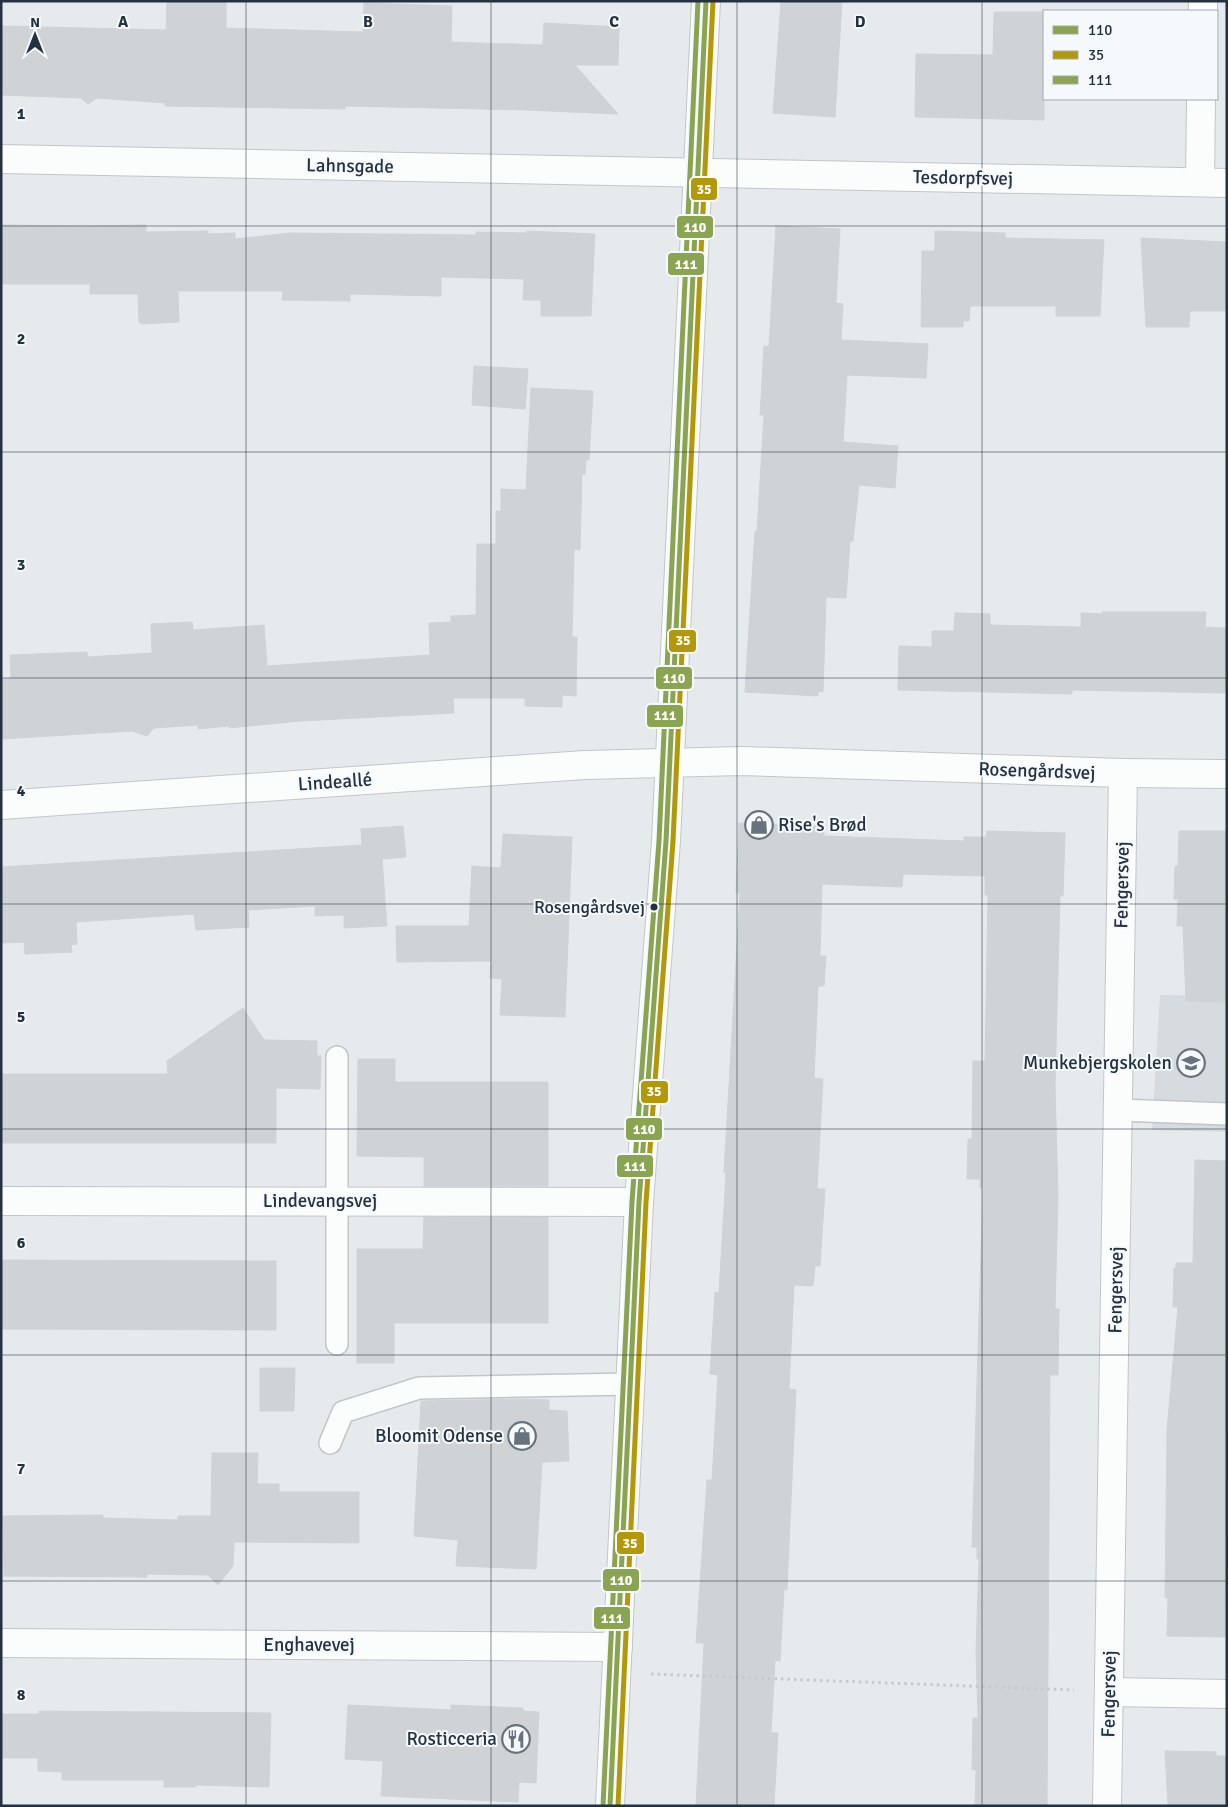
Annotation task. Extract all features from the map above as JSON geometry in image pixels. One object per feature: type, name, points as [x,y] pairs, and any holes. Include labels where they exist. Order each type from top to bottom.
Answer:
[{"type":"street","points":[[610,1806],[639,1202],[666,841],[668,762],[706,1]]},
{"type":"street","points":[[1200,182],[1201,100]]},
{"type":"street","name":"Lahnsgade","points":[[1,159],[698,174]]},
{"type":"street","name":"Tesdorpfsvej","points":[[698,174],[1227,183]]},
{"type":"street","name":"Rosengårdsvej","points":[[668,762],[742,761],[1123,773],[1227,774]]},
{"type":"street","name":"Lindeallé","points":[[1,805],[593,764],[668,762]]},
{"type":"street","name":"Fengersvej","points":[[1107,1806],[1123,773]]},
{"type":"street","name":"Lindevangsvej","points":[[1,1201],[639,1202]]},
{"type":"street","name":"Enghavevej","points":[[1,1643],[617,1660]]},
{"type":"street","points":[[1110,1692],[1227,1694]]},
{"type":"lane","points":[[337,1057],[337,1344]]},
{"type":"lane","points":[[1119,1110],[1227,1114]]},
{"type":"lane","points":[[330,1443],[343,1412],[419,1388],[630,1384]]},
{"type":"path","points":[[617,1660],[1110,1692]]},
{"type":"shaded area","name":"Munkebjergskolen","points":[[1160,995],[1227,996],[1227,1132],[1152,1130]]},
{"type":"building","points":[[167,1],[226,1],[226,28],[363,32],[364,3],[452,6],[451,42],[543,45],[544,23],[619,27],[618,65],[575,65],[618,114],[345,106],[345,109],[165,106],[166,103],[97,98],[88,104],[81,98],[1,95],[1,26],[166,30]]},
{"type":"building","points":[[781,1],[842,1],[835,117],[773,113]]},
{"type":"building","points":[[994,12],[1043,12],[1044,120],[915,117],[916,54],[993,55]]},
{"type":"building","points":[[1,225],[146,225],[146,232],[208,231],[208,234],[235,233],[235,239],[290,233],[476,235],[476,232],[526,233],[527,231],[595,234],[591,316],[541,316],[541,300],[523,300],[524,279],[441,277],[441,296],[350,294],[350,301],[282,300],[283,291],[178,291],[179,322],[142,324],[139,322],[138,294],[90,294],[90,284],[1,284]]},
{"type":"building","points":[[776,226],[840,229],[836,303],[843,304],[841,340],[928,344],[926,378],[847,375],[843,442],[898,446],[895,488],[859,485],[853,541],[850,541],[846,598],[826,597],[823,692],[818,691],[818,696],[745,692],[764,415],[760,415],[764,346],[769,346]]},
{"type":"building","points":[[935,231],[1005,233],[1005,238],[1104,240],[1100,316],[1056,316],[1056,306],[970,306],[969,321],[963,321],[963,327],[921,327],[922,251],[935,251]]},
{"type":"building","points":[[1141,238],[1227,242],[1227,311],[1190,311],[1189,327],[1146,327]]},
{"type":"building","points":[[474,366],[528,369],[525,409],[472,405]]},
{"type":"building","points":[[531,388],[593,391],[589,460],[586,460],[585,474],[582,474],[580,550],[574,549],[572,637],[577,637],[576,696],[562,695],[562,707],[525,706],[525,698],[453,698],[454,713],[300,721],[229,728],[229,726],[198,729],[198,725],[154,728],[147,736],[132,731],[1,739],[1,679],[11,679],[10,655],[87,652],[88,657],[152,653],[151,624],[192,622],[193,630],[264,625],[267,666],[430,655],[429,623],[451,622],[451,616],[476,615],[477,544],[496,544],[496,511],[501,511],[501,489],[526,490]]},
{"type":"building","points":[[1102,612],[1206,612],[1205,627],[1227,628],[1225,693],[1072,690],[1072,694],[898,690],[899,646],[932,647],[932,631],[954,631],[955,613],[990,614],[990,625],[1081,627],[1081,613],[1102,614]]},
{"type":"building","points":[[739,823],[824,826],[824,836],[964,841],[964,837],[986,837],[987,831],[1065,833],[1063,896],[1060,896],[1055,1086],[1058,1198],[1055,1309],[1059,1309],[1058,1375],[1050,1375],[1047,1806],[975,1806],[976,1770],[972,1769],[973,1718],[978,1718],[976,1652],[979,1559],[977,1559],[977,1547],[972,1547],[983,1188],[980,1188],[980,1179],[967,1179],[968,1139],[972,1139],[973,1061],[985,1061],[988,895],[985,895],[985,876],[903,874],[902,887],[822,884],[820,956],[826,956],[824,986],[818,986],[814,1078],[823,1079],[817,1189],[825,1189],[820,1266],[815,1266],[813,1286],[794,1285],[789,1389],[796,1390],[787,1590],[784,1590],[780,1661],[775,1660],[771,1733],[778,1733],[774,1806],[696,1806],[704,1643],[696,1643],[707,1480],[712,1480],[718,1375],[710,1374],[715,1292],[719,1293],[726,1173],[724,1172],[740,893],[736,893]]},
{"type":"building","points":[[403,826],[406,857],[382,859],[387,926],[344,928],[344,915],[315,916],[315,906],[248,910],[249,927],[196,930],[194,914],[76,922],[77,944],[71,945],[72,952],[25,954],[24,942],[1,943],[1,867],[362,845],[361,829]]},
{"type":"building","points":[[1179,831],[1227,831],[1227,1002],[1186,1001],[1183,926],[1177,926],[1178,899],[1174,899],[1175,866],[1178,866]]},
{"type":"building","points":[[503,834],[572,837],[565,1017],[500,1015],[502,979],[490,978],[491,961],[397,962],[396,926],[469,926],[472,866],[501,868]]},
{"type":"building","points":[[243,1008],[264,1040],[317,1041],[317,1056],[321,1056],[320,1089],[276,1088],[276,1143],[1,1143],[1,1074],[168,1074],[167,1061]]},
{"type":"building","points":[[358,1059],[395,1059],[395,1082],[548,1082],[548,1186],[424,1186],[424,1157],[357,1156]]},
{"type":"building","points":[[1195,1160],[1227,1161],[1225,1637],[1167,1636],[1168,1598],[1165,1598],[1167,1430],[1178,1307],[1173,1307],[1174,1268],[1176,1268],[1176,1263],[1193,1263]]},
{"type":"building","points":[[424,1217],[548,1217],[548,1323],[394,1323],[394,1363],[357,1363],[357,1249],[423,1249]]},
{"type":"building","points":[[1,1260],[276,1261],[276,1330],[1,1329]]},
{"type":"building","points":[[260,1368],[295,1368],[294,1411],[260,1411]]},
{"type":"building","points":[[549,1400],[549,1410],[567,1411],[569,1461],[542,1462],[536,1569],[456,1566],[458,1540],[414,1536],[421,1401]]},
{"type":"building","points":[[212,1453],[258,1453],[257,1484],[279,1484],[279,1492],[359,1492],[359,1543],[234,1542],[233,1566],[218,1585],[208,1575],[147,1574],[147,1577],[4,1576],[3,1516],[103,1515],[103,1518],[178,1520],[178,1516],[211,1516]]},
{"type":"building","points":[[348,1705],[451,1710],[451,1705],[523,1708],[523,1711],[539,1712],[536,1783],[519,1782],[518,1802],[381,1796],[383,1761],[345,1759]]},
{"type":"building","points":[[39,1711],[271,1713],[269,1787],[196,1785],[196,1787],[164,1787],[164,1780],[62,1780],[62,1772],[38,1771],[38,1758],[1,1758],[1,1714],[39,1714]]},
{"type":"building","points":[[1165,1751],[1216,1752],[1216,1756],[1227,1756],[1227,1806],[1168,1806]]},
{"type":"transit line","name":"111","points":[[603,1806],[632,1202],[659,841],[698,1]]},
{"type":"transit line","name":"110","points":[[610,1806],[639,1202],[666,841],[706,1]]},
{"type":"transit line","name":"35","points":[[618,1806],[646,1202],[673,841],[713,1]]},
{"type":"place","name":"Rise's Brød","points":[[759,825]]},
{"type":"place","name":"Rosengårdsvej","points":[[654,907]]},
{"type":"place","name":"Munkebjergskolen","points":[[1191,1063]]},
{"type":"place","name":"Bloomit Odense","points":[[522,1436]]},
{"type":"place","name":"Rosticceria","points":[[516,1739]]}]
